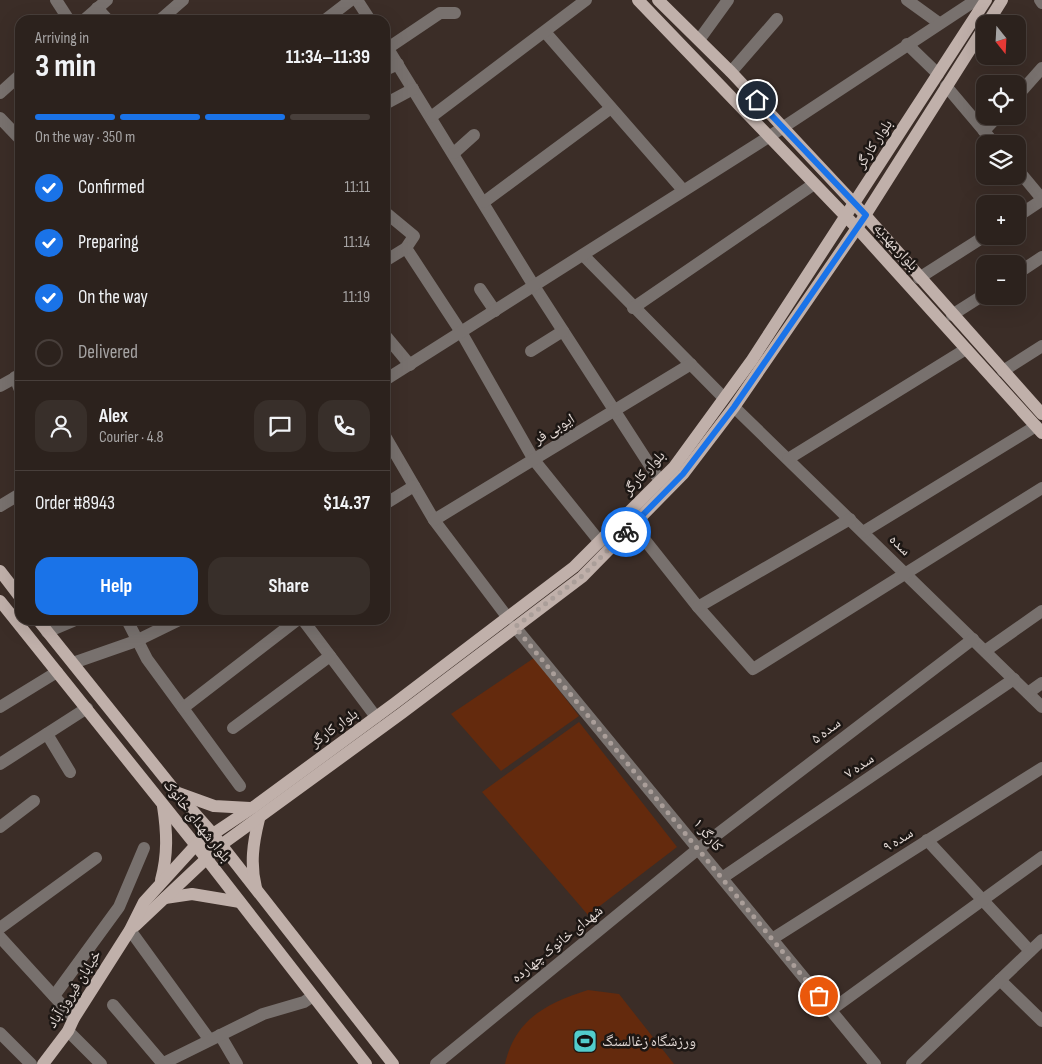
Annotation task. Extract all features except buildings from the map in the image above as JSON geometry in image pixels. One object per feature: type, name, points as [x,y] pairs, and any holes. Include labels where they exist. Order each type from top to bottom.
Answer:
[{"type":"main road","name":"بلوار مهدیه","points":[[638,0],[846,217],[930,299],[952,315],[1042,414]]},
{"type":"main road","name":"بلوار مهدیه","points":[[658,0],[731,72],[866,215],[919,278],[930,299],[966,349],[1039,430]]},
{"type":"main road","name":"بلوار کارگر","points":[[130,930],[221,845],[259,819],[512,623],[600,542],[674,467],[723,396],[752,360],[986,0]]},
{"type":"main road","name":"بلوار کارگر","points":[[992,15],[1002,0]]},
{"type":"main road","name":"بلوار کارگر","points":[[130,930],[144,902],[195,846],[376,717],[582,576],[683,474],[734,407],[866,215],[976,40]]},
{"type":"main road","points":[[896,140],[908,147]]},
{"type":"main road","points":[[0,571],[15,590]]},
{"type":"main road","name":"بلوار شهدای خانوک","points":[[0,601],[15,620]]},
{"type":"main road","name":"بلوار شهدای خانوک","points":[[19,625],[206,858],[313,996],[357,1058],[366,1064]]},
{"type":"main road","name":"بلوار شهدای خانوک","points":[[42,625],[176,792],[212,833],[257,893],[393,1064]]},
{"type":"main road","points":[[176,792],[214,806],[250,808]]},
{"type":"main road","points":[[160,883],[165,865],[168,837],[162,804]]},
{"type":"main road","points":[[257,893],[252,872],[252,854],[259,819]]},
{"type":"main road","points":[[165,898],[192,894],[240,902]]},
{"type":"main road","name":"خیابان فیروز آباد","points":[[43,1064],[68,1031],[74,1018],[130,930]]},
{"type":"street","points":[[56,0],[66,15]]},
{"type":"street","points":[[166,15],[183,0]]},
{"type":"street","points":[[332,15],[351,0]]},
{"type":"street","points":[[357,0],[367,15]]},
{"type":"street","points":[[431,117],[586,0]]},
{"type":"street","points":[[699,40],[728,0]]},
{"type":"street","points":[[908,0],[939,23]]},
{"type":"street","points":[[390,377],[770,136],[976,0]]},
{"type":"street","points":[[90,15],[102,4]]},
{"type":"street","points":[[390,44],[440,13],[455,13]]},
{"type":"street","points":[[731,72],[777,19]]},
{"type":"street","points":[[545,32],[683,190]]},
{"type":"street","points":[[907,44],[938,74]]},
{"type":"street","points":[[390,52],[454,153],[534,286],[660,481]]},
{"type":"street","points":[[390,68],[398,64]]},
{"type":"street","points":[[1026,86],[1042,68]]},
{"type":"street","points":[[0,93],[15,80]]},
{"type":"street","points":[[946,86],[987,135]]},
{"type":"street","points":[[390,101],[413,89]]},
{"type":"street","points":[[484,202],[611,108]]},
{"type":"street","points":[[0,118],[15,130]]},
{"type":"street","points":[[984,131],[990,125]]},
{"type":"street","points":[[454,153],[474,135]]},
{"type":"street","points":[[1026,180],[1042,200],[1026,211]]},
{"type":"street","points":[[633,308],[814,184]]},
{"type":"street","points":[[390,216],[414,236],[406,248],[390,257]]},
{"type":"street","points":[[919,278],[976,242]]},
{"type":"street","points":[[406,248],[461,332],[534,460],[600,542]]},
{"type":"street","points":[[583,255],[633,308],[723,396]]},
{"type":"street","points":[[1026,268],[1042,257]]},
{"type":"street","points":[[480,289],[495,310]]},
{"type":"street","points":[[952,315],[976,300]]},
{"type":"street","points":[[532,351],[563,331]]},
{"type":"street","points":[[390,341],[410,365]]},
{"type":"street","points":[[1003,371],[1042,346]]},
{"type":"street","points":[[788,459],[966,349]]},
{"type":"street","name":"ایوبی فر","points":[[434,520],[615,412],[691,364]]},
{"type":"street","points":[[0,386],[15,378]]},
{"type":"street","name":"سده","points":[[734,407],[1042,707]]},
{"type":"street","points":[[863,532],[1039,430]]},
{"type":"street","name":"کارگر ۱","points":[[390,445],[434,520],[512,623],[875,1064]]},
{"type":"street","points":[[390,501],[414,486]]},
{"type":"street","points":[[634,524],[698,606],[753,669],[906,575],[1042,488]]},
{"type":"street","points":[[0,506],[15,497]]},
{"type":"street","points":[[698,606],[850,520]]},
{"type":"street","points":[[985,650],[1042,611]]},
{"type":"street","points":[[47,632],[64,625]]},
{"type":"street","points":[[129,625],[136,641],[240,786]]},
{"type":"street","points":[[73,663],[136,641],[169,625]]},
{"type":"street","points":[[183,708],[291,625]]},
{"type":"street","points":[[307,625],[376,717]]},
{"type":"street","name":"سده ۵","points":[[698,849],[973,639]]},
{"type":"street","points":[[233,728],[330,656]]},
{"type":"street","points":[[0,707],[57,672]]},
{"type":"street","name":"سده ۷","points":[[722,878],[1014,680]]},
{"type":"street","points":[[1028,693],[1042,683]]},
{"type":"street","points":[[0,764],[86,708]]},
{"type":"street","points":[[47,734],[70,772]]},
{"type":"street","name":"سده ۹","points":[[772,939],[1042,768]]},
{"type":"street","points":[[0,827],[34,801]]},
{"type":"street","points":[[927,840],[1030,951]]},
{"type":"street","points":[[54,996],[119,908],[144,848]]},
{"type":"street","name":"شهدای خانوک چهارده","points":[[436,1064],[698,849]]},
{"type":"street","points":[[831,1010],[1042,857]]},
{"type":"street","points":[[0,928],[96,858]]},
{"type":"street","points":[[130,930],[237,1064]]},
{"type":"street","points":[[0,937],[74,1018]]},
{"type":"street","points":[[912,1064],[1042,940]]},
{"type":"street","points":[[1000,980],[1042,1021]]},
{"type":"street","points":[[113,1005],[162,1064],[263,1014],[304,1002],[313,996]]},
{"type":"street","points":[[68,1031],[101,1064]]},
{"type":"street","points":[[0,1033],[31,1064]]},
{"type":"shaded area","points":[[534,658],[579,716],[501,771],[451,714]]},
{"type":"shaded area","points":[[579,722],[677,847],[588,915],[482,792]]},
{"type":"shaded area","name":"ورزشگاه زغالسنگ","points":[[588,990],[619,994],[674,1064],[505,1064],[516,1035],[535,1015],[546,1007]]},
{"type":"way so far","points":[[626,532],[582,576],[515,627],[819,996]]},
{"type":"place","name":"ورزشگاه زغالسنگ","points":[[585,1041]]},
{"type":"route","points":[[626,532],[683,474],[734,407],[866,215],[757,100]]}]
